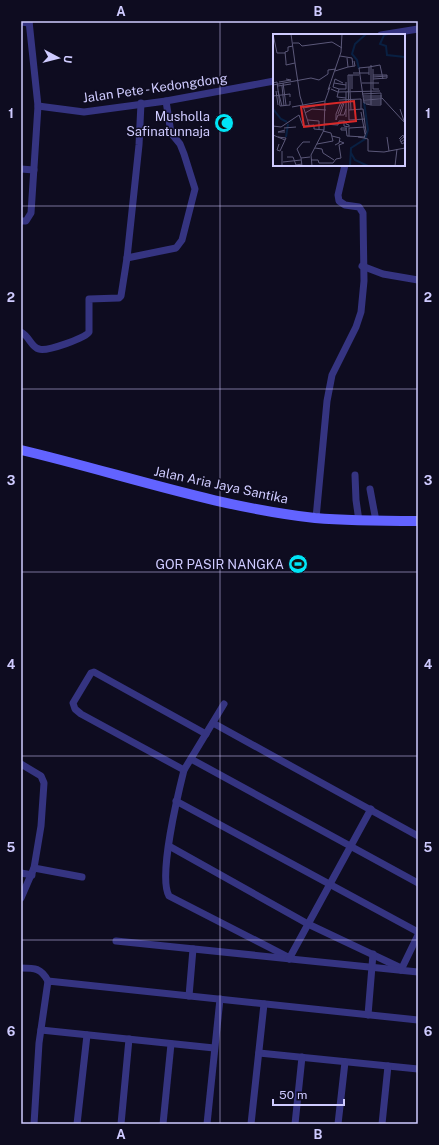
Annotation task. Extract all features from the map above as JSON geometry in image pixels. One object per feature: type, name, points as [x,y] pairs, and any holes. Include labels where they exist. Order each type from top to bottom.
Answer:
[{"type":"street","points":[[21,22],[29,22],[38,106],[31,213],[26,221],[21,221]]},
{"type":"street","points":[[387,34],[418,29]]},
{"type":"street","name":"Jalan Pete - Kedongdong","points":[[38,106],[84,112],[141,103],[166,101],[273,81]]},
{"type":"street","points":[[127,258],[176,248],[182,240],[189,218],[195,189],[180,144],[171,133],[166,101]]},
{"type":"street","points":[[21,332],[28,336],[33,347],[39,350],[46,350],[86,335],[89,332],[88,302],[92,298],[119,298],[121,296],[127,258],[139,145],[141,103]]},
{"type":"street","points":[[316,518],[327,401],[332,375],[358,321],[364,281],[362,266],[362,211],[360,207],[341,204],[338,198],[345,166]]},
{"type":"street","points":[[21,169],[34,170]]},
{"type":"street","points":[[362,266],[384,274],[418,280]]},
{"type":"street","name":"Jalan Aria Jaya Santika","points":[[21,450],[185,493],[316,518],[359,521],[418,521]]},
{"type":"street","points":[[355,475],[359,521]]},
{"type":"street","points":[[370,489],[376,521]]},
{"type":"street","points":[[184,770],[75,709],[73,703],[91,673],[97,673],[206,734]]},
{"type":"street","points":[[224,704],[184,770],[176,801],[169,846],[165,887],[169,896],[289,958]]},
{"type":"street","points":[[213,723],[418,836]]},
{"type":"street","points":[[191,759],[418,883]]},
{"type":"street","points":[[21,764],[40,776],[44,784],[41,826],[33,871],[21,898]]},
{"type":"street","points":[[176,801],[418,932]]},
{"type":"street","points":[[289,958],[371,809]]},
{"type":"street","points":[[169,846],[308,924],[373,954],[401,969]]},
{"type":"street","points":[[21,873],[33,871],[82,877]]},
{"type":"street","points":[[401,969],[418,935]]},
{"type":"street","points":[[116,941],[401,969],[418,972]]},
{"type":"street","points":[[188,996],[193,949]]},
{"type":"street","points":[[368,1015],[373,954]]},
{"type":"street","points":[[21,968],[32,968],[43,972],[48,981],[41,1030],[34,1124]]},
{"type":"street","points":[[48,981],[418,1020]]},
{"type":"street","points":[[207,1124],[220,999]]},
{"type":"street","points":[[251,1124],[264,1004]]},
{"type":"street","points":[[41,1030],[214,1048]]},
{"type":"street","points":[[78,1124],[87,1035]]},
{"type":"street","points":[[121,1124],[129,1039]]},
{"type":"street","points":[[163,1124],[171,1044]]},
{"type":"street","points":[[259,1053],[418,1069]]},
{"type":"street","points":[[295,1124],[302,1057]]},
{"type":"street","points":[[338,1124],[345,1062]]},
{"type":"street","points":[[382,1124],[388,1066]]},
{"type":"place","name":"Musholla Safinatunnaja","points":[[224,123]]},
{"type":"place","name":"GOR PASIR NANGKA","points":[[298,564]]}]
